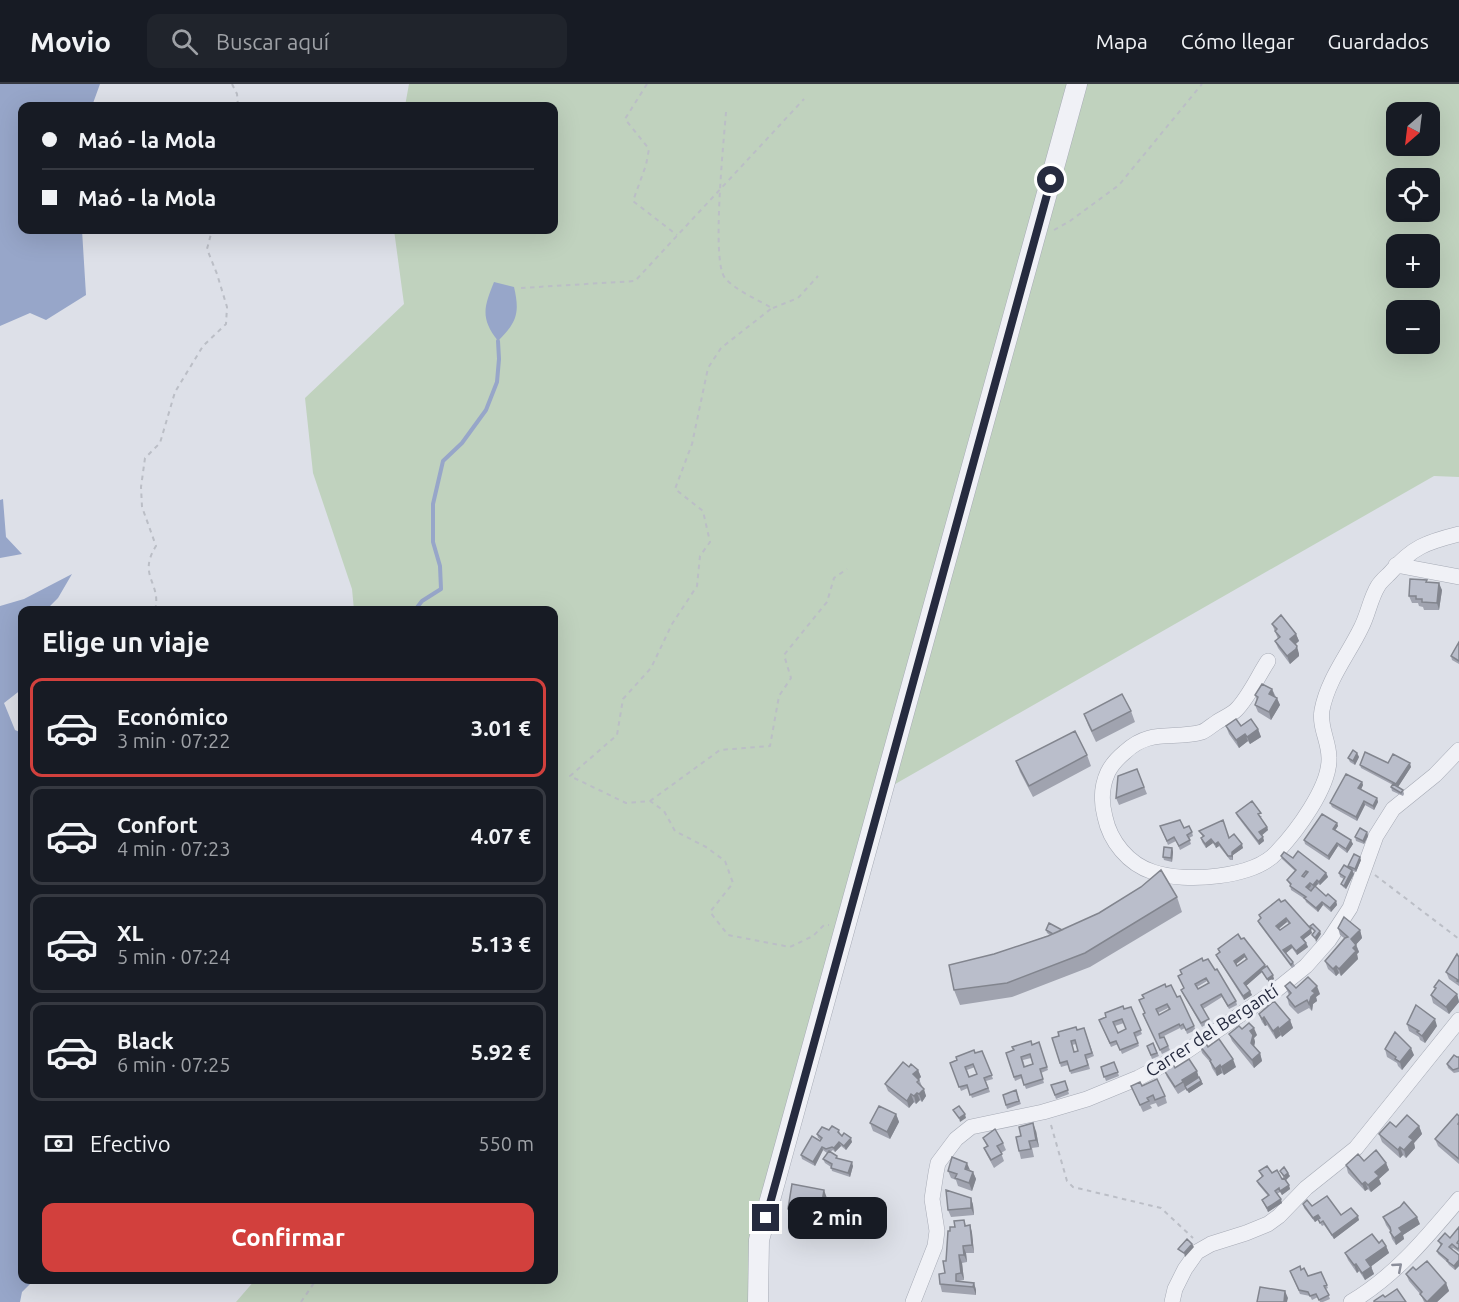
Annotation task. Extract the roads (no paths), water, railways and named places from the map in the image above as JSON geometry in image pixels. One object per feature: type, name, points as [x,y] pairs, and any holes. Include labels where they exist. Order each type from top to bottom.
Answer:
[{"type":"street","points":[[758,1302],[759,1240],[1077,84]]},
{"type":"street","points":[[1268,661],[1236,710],[1203,731],[1150,736],[1133,744],[1108,771],[1102,789],[1107,827],[1116,844],[1133,862],[1151,872],[1167,876],[1221,876],[1249,870],[1270,860],[1290,838],[1324,781],[1329,759],[1322,728],[1322,712],[1328,688],[1362,628],[1378,586],[1413,549],[1459,534]]},
{"type":"street","points":[[1396,565],[1459,577]]},
{"type":"street","name":"Carrer del Bergantí","points":[[913,1302],[935,1246],[937,1231],[932,1199],[938,1163],[956,1139],[971,1127],[1047,1111],[1087,1099],[1138,1078],[1178,1057],[1275,991],[1306,966],[1329,940],[1350,908],[1376,836],[1394,808],[1435,775],[1459,750]]},
{"type":"street","points":[[1172,1302],[1175,1289],[1185,1269],[1197,1252],[1268,1224],[1306,1188],[1356,1148],[1459,1020]]},
{"type":"street","points":[[1351,1302],[1382,1281],[1405,1261],[1459,1199]]},
{"type":"water","points":[[0,84],[100,84],[93,102],[18,102],[18,234],[82,234],[86,295],[46,320],[30,313],[0,326]]},
{"type":"water","points":[[494,282],[514,287],[517,304],[513,322],[498,341],[486,319],[486,306]]},
{"type":"water","points":[[3,499],[6,537],[22,554],[0,558],[0,500]]},
{"type":"water","points":[[72,574],[58,598],[50,606],[18,606],[18,692],[4,703],[15,730],[18,731],[18,1284],[30,1284],[22,1292],[20,1302],[0,1302],[0,606],[24,599]]},
{"type":"waterway","points":[[418,606],[441,589],[440,566],[433,542],[433,504],[443,461],[462,443],[486,410],[497,382],[498,341]]}]
